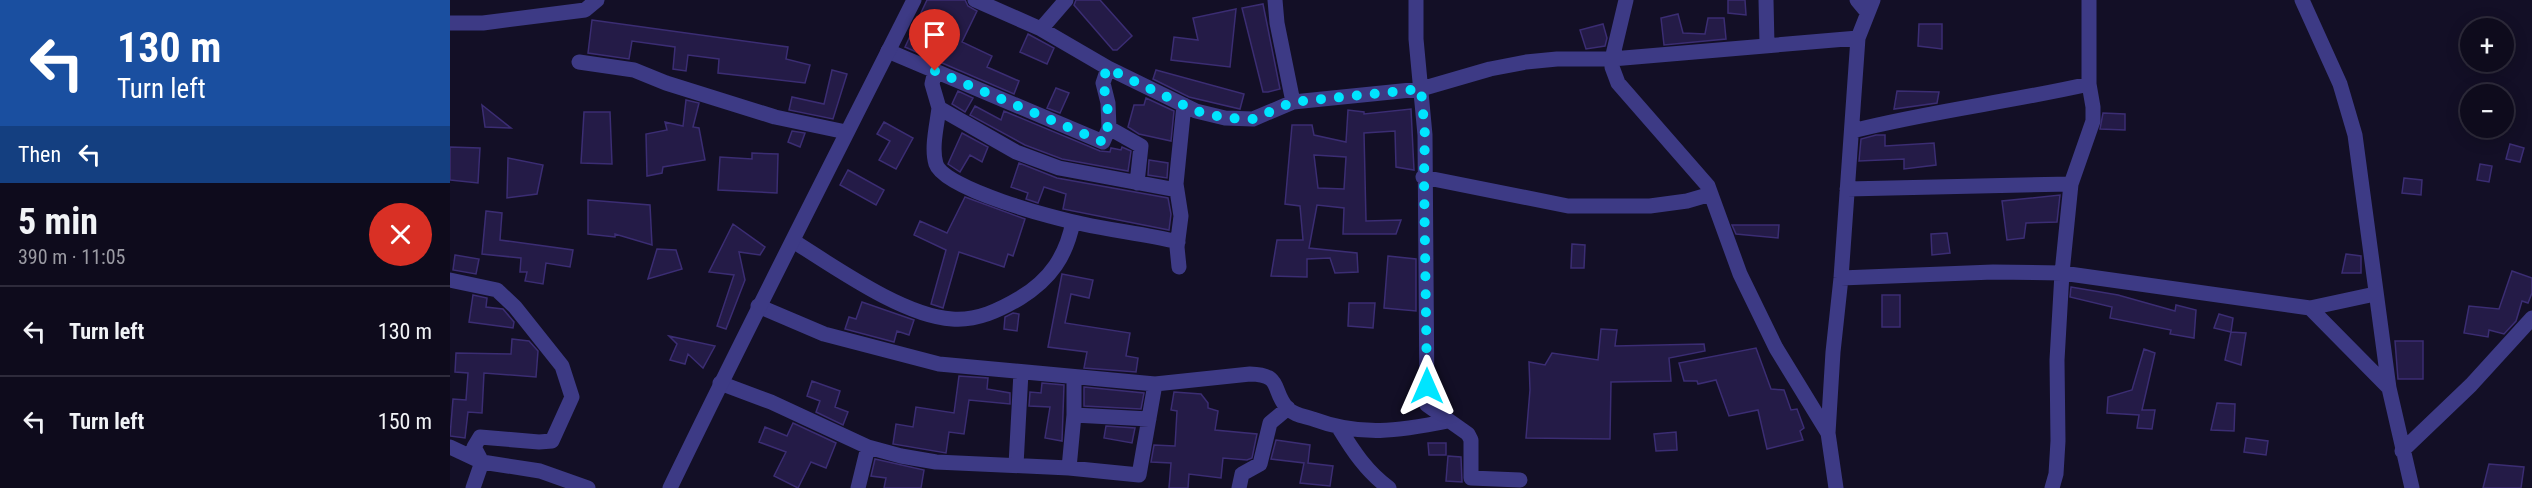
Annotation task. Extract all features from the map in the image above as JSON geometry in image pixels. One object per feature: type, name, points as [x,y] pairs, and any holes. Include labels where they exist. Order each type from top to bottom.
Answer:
[{"type":"street","points":[[450,23],[483,23],[584,5],[597,0]]},
{"type":"street","points":[[670,488],[758,306],[914,0]]},
{"type":"street","points":[[975,0],[1041,29],[1107,68],[1196,111],[1225,118],[1253,119],[1293,102],[1421,89],[1490,69],[1526,62],[1557,59],[1612,59],[1858,38]]},
{"type":"street","points":[[1041,29],[1066,0]]},
{"type":"street","points":[[1275,0],[1277,22],[1293,102]]},
{"type":"street","points":[[1416,0],[1416,39],[1425,135],[1427,405],[1468,434],[1471,440],[1471,478],[1520,480]]},
{"type":"street","points":[[1626,0],[1612,59],[1618,83],[1708,186],[1740,273],[1776,348],[1828,434]]},
{"type":"street","points":[[1766,0],[1767,45]]},
{"type":"street","points":[[1836,488],[1828,434],[1858,38],[1870,6],[1857,0]]},
{"type":"street","points":[[2052,488],[2056,474],[2058,441],[2057,360],[2062,273],[2071,184],[2093,121],[2089,84],[2089,0]]},
{"type":"street","points":[[2302,0],[2340,84],[2355,135],[2389,388],[2412,488]]},
{"type":"street","points":[[888,51],[1103,142],[1109,128],[1108,102],[1103,83],[1107,68]]},
{"type":"street","points":[[579,62],[634,69],[666,83],[753,111],[846,132]]},
{"type":"street","points":[[935,71],[932,84],[939,108],[936,164],[943,173],[988,197],[1073,222],[1178,242]]},
{"type":"street","points":[[1852,131],[1907,117],[2035,96],[2089,84]]},
{"type":"street","points":[[1179,267],[1178,242],[1181,216],[1177,190],[1184,105]]},
{"type":"street","points":[[939,108],[1017,152],[1059,168],[1177,190]]},
{"type":"street","points":[[1109,128],[1141,146],[1137,183]]},
{"type":"street","points":[[1424,177],[1568,206],[1650,206],[1687,201],[1711,194]]},
{"type":"street","points":[[1847,189],[2071,184]]},
{"type":"street","points":[[793,241],[890,298],[922,312],[953,319],[995,313],[1026,295],[1049,276],[1068,245],[1073,222]]},
{"type":"street","points":[[1841,278],[1993,272],[2062,273],[2310,308],[2375,294]]},
{"type":"street","points":[[450,280],[497,290],[515,307],[562,366],[572,398],[552,441],[539,442],[480,436],[474,447],[482,462],[473,488]]},
{"type":"street","points":[[758,306],[824,334],[939,364],[1155,384],[1221,376],[1264,374],[1273,381],[1288,408],[1299,415],[1338,428],[1394,431],[1448,421]]},
{"type":"street","points":[[2310,308],[2389,388]]},
{"type":"street","points":[[2402,451],[2471,385],[2532,318]]},
{"type":"street","points":[[1016,465],[1021,372]]},
{"type":"street","points":[[1069,468],[1074,415],[1074,377]]},
{"type":"street","points":[[720,383],[771,402],[868,447],[936,462],[1069,468],[1139,481],[1155,384]]},
{"type":"street","points":[[1239,488],[1242,474],[1260,464],[1270,423],[1288,408]]},
{"type":"street","points":[[1074,415],[1149,419]]},
{"type":"street","points":[[1338,428],[1377,480],[1389,488]]},
{"type":"street","points":[[450,447],[482,462],[540,471],[588,488]]},
{"type":"street","points":[[858,488],[868,447]]},
{"type":"building","points":[[927,0],[965,0],[968,6],[977,11],[962,42],[992,56],[987,67],[1019,81],[1014,94],[905,47]]},
{"type":"building","points":[[1076,0],[1100,0],[1132,36],[1117,50],[1113,50],[1074,5]]},
{"type":"building","points":[[1728,0],[1745,0],[1746,15],[1728,13]]},
{"type":"building","points":[[1263,4],[1280,89],[1268,92],[1263,92],[1242,8]]},
{"type":"building","points":[[1236,9],[1230,67],[1171,60],[1174,37],[1198,40],[1193,18]]},
{"type":"building","points":[[1678,14],[1683,33],[1705,34],[1708,18],[1724,18],[1726,39],[1664,45],[1661,18]]},
{"type":"building","points":[[592,20],[788,47],[786,59],[810,65],[805,83],[718,73],[719,59],[688,55],[686,71],[673,69],[675,47],[632,41],[629,59],[588,53]]},
{"type":"building","points":[[1603,24],[1607,38],[1605,46],[1586,49],[1580,30]]},
{"type":"building","points":[[1919,24],[1942,24],[1942,49],[1918,46]]},
{"type":"building","points":[[1028,34],[1054,48],[1047,64],[1020,52]]},
{"type":"building","points":[[832,70],[847,74],[833,119],[789,110],[792,97],[824,104]]},
{"type":"building","points":[[1156,70],[1244,94],[1240,109],[1189,97],[1153,79]]},
{"type":"building","points":[[1056,88],[1069,93],[1060,113],[1047,108]]},
{"type":"building","points":[[958,91],[973,98],[965,112],[952,104]]},
{"type":"building","points":[[1897,91],[1939,92],[1937,103],[1894,109]]},
{"type":"building","points":[[1146,98],[1174,111],[1171,141],[1139,134],[1128,127],[1134,105],[1144,105]]},
{"type":"building","points":[[686,100],[699,103],[693,127],[699,128],[705,160],[663,167],[662,173],[647,176],[646,134],[667,130],[665,122],[683,126]]},
{"type":"building","points":[[482,105],[511,128],[485,127]]},
{"type":"building","points":[[975,106],[1001,120],[1004,111],[1100,151],[1110,152],[1111,148],[1121,150],[1122,147],[1131,151],[1128,171],[1062,159],[1025,145],[970,115]]},
{"type":"building","points":[[1411,109],[1414,170],[1396,167],[1395,131],[1364,133],[1366,221],[1401,220],[1396,234],[1343,234],[1344,208],[1317,205],[1309,248],[1357,253],[1358,272],[1335,273],[1330,258],[1307,259],[1307,277],[1271,276],[1277,240],[1303,240],[1300,206],[1285,204],[1292,125],[1312,125],[1314,135],[1346,142],[1348,110],[1364,112],[1364,114]],"holes":[[[1314,155],[1346,157],[1344,189],[1318,188]]]},
{"type":"building","points":[[584,112],[610,112],[612,164],[581,163]]},
{"type":"building","points":[[2103,113],[2125,114],[2125,130],[2100,129]]},
{"type":"building","points":[[884,122],[913,138],[896,169],[879,160],[890,141],[877,134]]},
{"type":"building","points":[[792,131],[805,133],[800,147],[788,142]]},
{"type":"building","points":[[962,133],[988,147],[982,162],[970,155],[960,172],[948,164]]},
{"type":"building","points":[[1885,135],[1885,146],[1934,143],[1936,165],[1904,169],[1904,159],[1859,161],[1861,139]]},
{"type":"building","points":[[2510,144],[2524,148],[2520,162],[2506,159]]},
{"type":"building","points":[[450,147],[480,148],[478,183],[450,180]]},
{"type":"building","points":[[752,153],[778,154],[777,193],[718,190],[720,157],[752,159]]},
{"type":"building","points":[[508,158],[543,165],[537,194],[507,198]]},
{"type":"building","points":[[1149,160],[1168,163],[1167,178],[1148,175]]},
{"type":"building","points":[[1019,163],[1057,178],[1168,198],[1171,214],[1169,230],[1063,209],[1066,194],[1044,187],[1038,203],[1026,199],[1028,193],[1011,187]]},
{"type":"building","points":[[2480,164],[2492,166],[2489,182],[2477,180]]},
{"type":"building","points":[[848,170],[884,190],[876,205],[840,185]]},
{"type":"building","points":[[2404,178],[2422,180],[2421,195],[2402,193]]},
{"type":"building","points":[[2060,195],[2057,222],[2026,223],[2024,238],[2007,240],[2002,201]]},
{"type":"building","points":[[965,197],[1025,219],[1013,256],[1008,254],[1004,267],[959,252],[943,308],[931,304],[946,250],[914,235],[920,221],[947,233]]},
{"type":"building","points":[[588,200],[650,205],[652,245],[615,234],[615,237],[588,234]]},
{"type":"building","points":[[486,211],[502,213],[500,240],[573,250],[570,267],[546,263],[543,284],[525,281],[527,272],[520,272],[521,258],[482,254]]},
{"type":"building","points":[[733,224],[765,247],[760,255],[739,252],[745,280],[726,329],[717,326],[734,275],[709,272]]},
{"type":"building","points":[[1732,225],[1779,225],[1778,238],[1736,234]]},
{"type":"building","points":[[1947,233],[1950,253],[1932,255],[1931,234]]},
{"type":"building","points":[[1572,244],[1585,245],[1584,268],[1571,268]]},
{"type":"building","points":[[657,249],[676,250],[682,269],[648,279]]},
{"type":"building","points":[[2346,254],[2361,256],[2361,273],[2342,273]]},
{"type":"building","points":[[455,255],[479,259],[476,274],[453,270]]},
{"type":"building","points":[[1388,256],[1416,259],[1416,311],[1384,308]]},
{"type":"building","points":[[2512,271],[2532,278],[2532,293],[2528,303],[2522,301],[2516,321],[2504,334],[2489,330],[2488,337],[2464,333],[2469,306],[2499,309]]},
{"type":"building","points":[[1062,274],[1093,280],[1089,298],[1071,294],[1065,323],[1130,333],[1126,356],[1138,358],[1136,372],[1084,368],[1087,352],[1048,347]]},
{"type":"building","points":[[2071,287],[2118,295],[2175,311],[2176,305],[2196,310],[2194,338],[2170,334],[2171,330],[2110,318],[2112,307],[2070,297]]},
{"type":"building","points":[[473,295],[487,298],[486,307],[503,309],[514,322],[513,328],[469,322]]},
{"type":"building","points":[[1882,295],[1900,295],[1900,327],[1882,327]]},
{"type":"building","points":[[862,302],[914,320],[909,335],[897,331],[894,342],[845,329],[849,317],[856,319]]},
{"type":"building","points":[[1349,303],[1375,303],[1373,328],[1348,326]]},
{"type":"building","points":[[1013,313],[1019,314],[1017,331],[1004,329],[1005,317]]},
{"type":"building","points":[[2219,314],[2233,318],[2231,332],[2214,328]]},
{"type":"building","points":[[1601,329],[1617,330],[1615,346],[1704,344],[1705,351],[1669,358],[1671,381],[1611,382],[1610,439],[1526,438],[1530,390],[1529,362],[1545,365],[1552,353],[1598,360]]},
{"type":"building","points":[[2231,332],[2246,333],[2241,365],[2225,360]]},
{"type":"building","points":[[669,336],[715,346],[703,368],[688,354],[685,364],[670,360],[677,344]]},
{"type":"building","points":[[512,339],[529,341],[538,351],[536,377],[484,373],[482,413],[468,412],[465,438],[450,436],[453,399],[466,400],[468,373],[455,372],[456,353],[511,354]]},
{"type":"building","points":[[2395,341],[2423,341],[2423,379],[2398,379]]},
{"type":"building","points":[[1756,348],[1771,389],[1784,390],[1791,410],[1797,409],[1804,428],[1800,431],[1803,440],[1767,449],[1758,410],[1729,416],[1716,380],[1698,384],[1697,381],[1684,381],[1679,363]]},
{"type":"building","points":[[2144,349],[2155,353],[2142,410],[2155,410],[2152,429],[2137,428],[2139,415],[2107,413],[2108,397],[2132,390]]},
{"type":"building","points":[[959,376],[988,378],[987,389],[1010,393],[1010,404],[969,400],[964,434],[949,432],[946,453],[893,444],[896,424],[913,427],[916,407],[954,413]]},
{"type":"building","points":[[812,381],[840,391],[835,407],[848,412],[843,425],[816,412],[820,401],[807,396]]},
{"type":"building","points":[[1042,383],[1064,385],[1062,441],[1045,438],[1050,407],[1029,406],[1030,392],[1041,393]]},
{"type":"building","points":[[1084,387],[1144,393],[1141,409],[1084,406]]},
{"type":"building","points":[[1174,392],[1201,394],[1208,403],[1208,408],[1218,411],[1215,430],[1257,434],[1252,458],[1247,460],[1223,458],[1221,478],[1189,474],[1188,488],[1169,488],[1171,463],[1151,462],[1154,445],[1175,446],[1177,411],[1171,410]]},
{"type":"building","points":[[2217,403],[2235,404],[2234,431],[2211,430]]},
{"type":"building","points":[[793,423],[836,443],[826,468],[811,462],[798,488],[774,476],[786,452],[759,442],[765,427],[787,436]]},
{"type":"building","points":[[1106,426],[1135,428],[1132,443],[1104,438]]},
{"type":"building","points":[[1676,432],[1677,450],[1656,451],[1654,434]]},
{"type":"building","points":[[2246,438],[2268,441],[2266,455],[2244,452]]},
{"type":"building","points":[[1276,440],[1310,445],[1308,463],[1333,466],[1330,486],[1300,483],[1304,463],[1271,459]]},
{"type":"building","points":[[1428,443],[1446,443],[1446,455],[1429,455]]},
{"type":"building","points":[[1448,456],[1461,457],[1462,482],[1446,481]]},
{"type":"building","points":[[875,459],[924,470],[921,488],[884,488],[886,478],[871,476]]},
{"type":"building","points":[[2489,464],[2524,467],[2521,488],[2483,488]]},
{"type":"route","points":[[935,71],[1103,142],[1109,128],[1108,102],[1103,83],[1107,68],[1196,111],[1225,118],[1253,119],[1293,102],[1421,89],[1425,135],[1427,386]]}]
